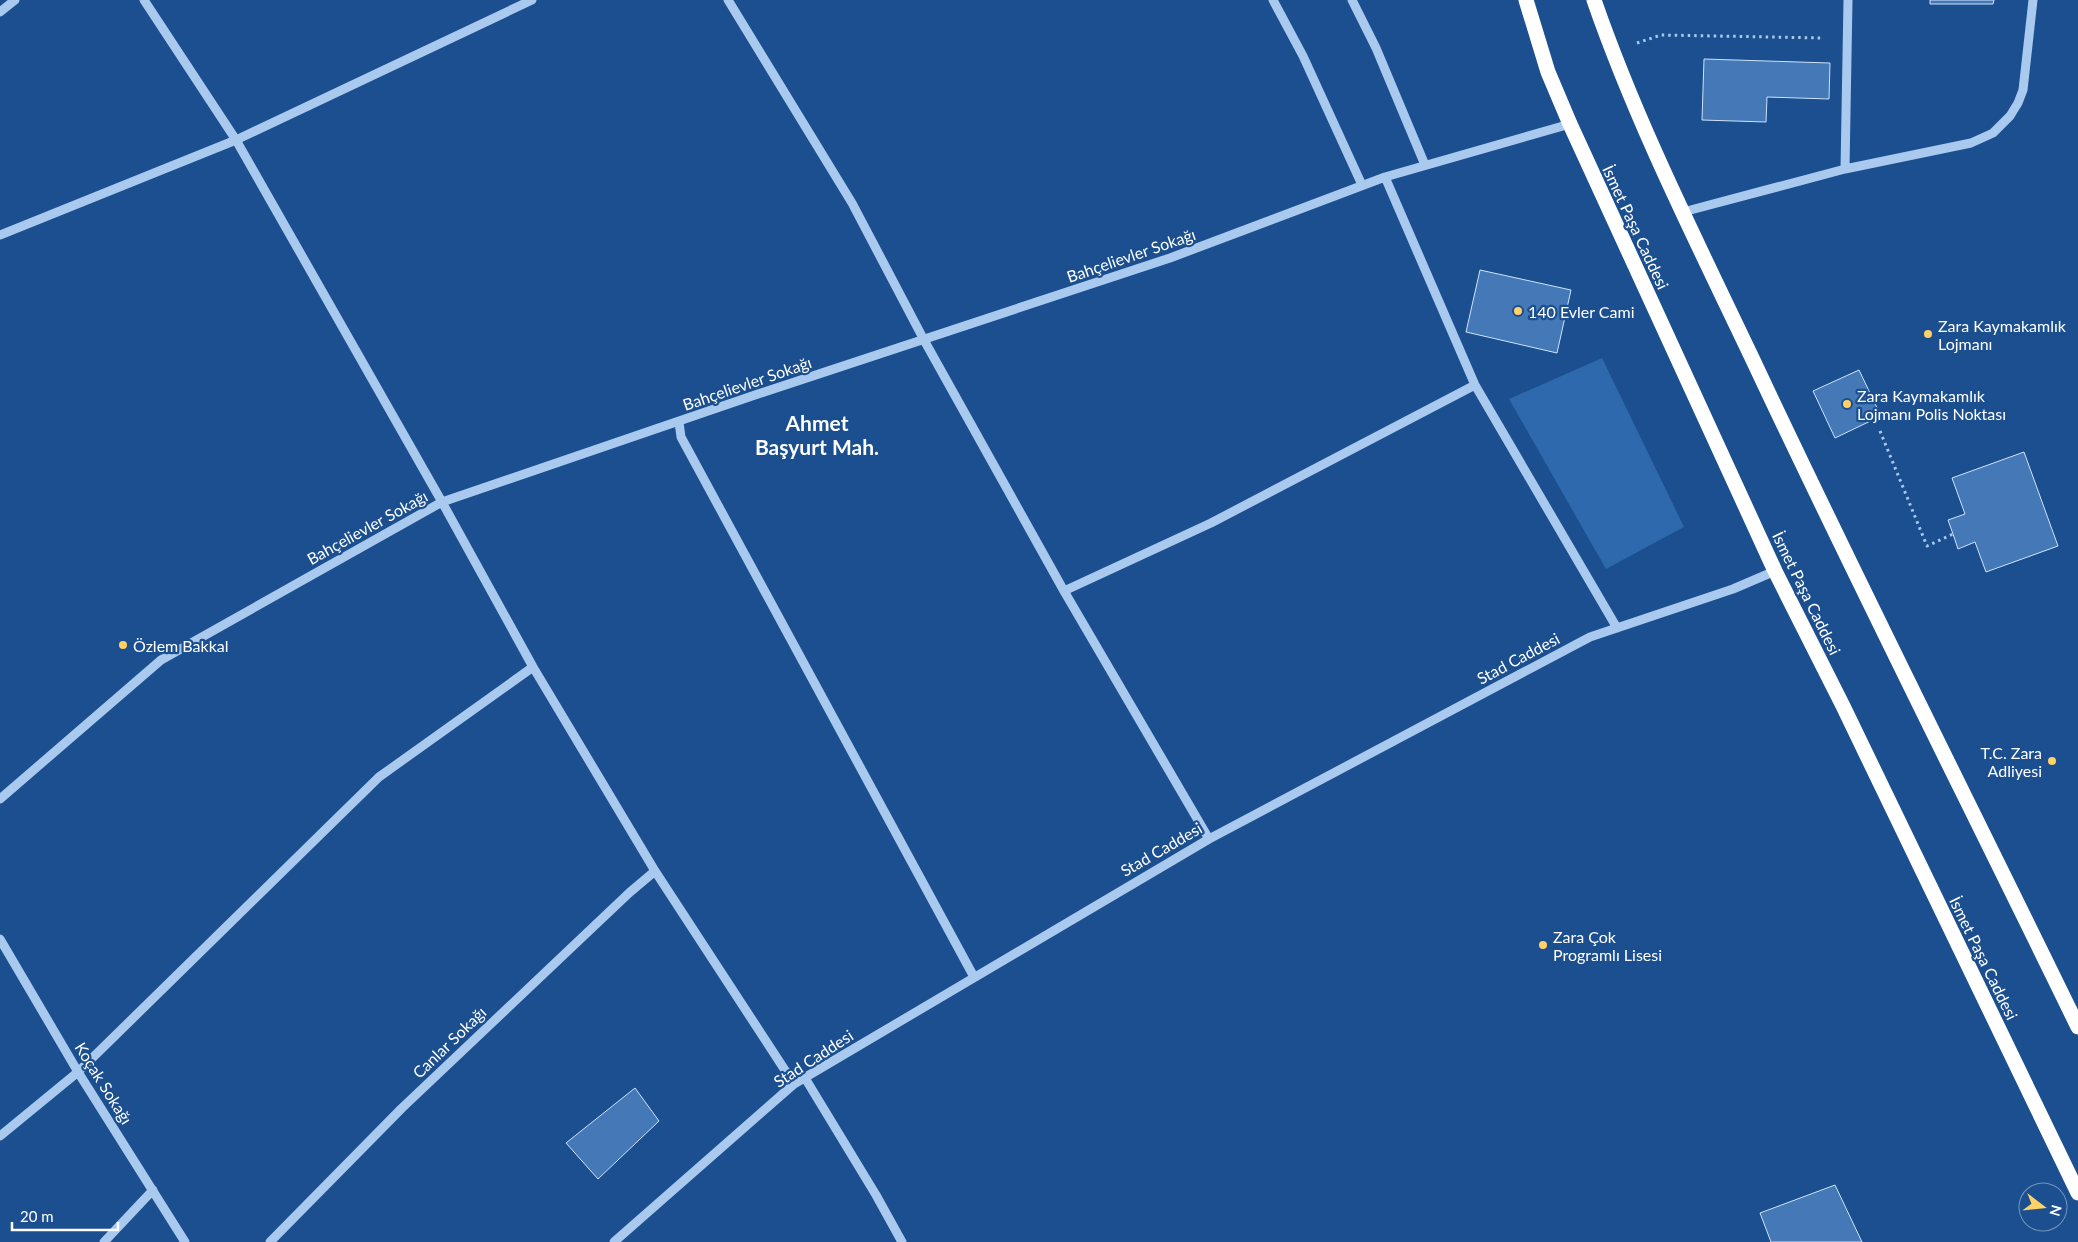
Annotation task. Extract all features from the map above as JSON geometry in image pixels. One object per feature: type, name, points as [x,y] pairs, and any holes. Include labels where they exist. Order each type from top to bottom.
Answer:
[{"type":"highway","name":"İsmet Paşa Caddesi","points":[[1526,0],[1548,72],[1570,124],[1775,571],[1848,715],[2078,1193]]},
{"type":"highway","points":[[1594,0],[1612,51],[1683,212],[1830,524],[2078,1027]]},
{"type":"street","points":[[0,12],[15,0]]},
{"type":"street","points":[[144,0],[236,140],[442,502],[532,667],[655,871],[794,1084]]},
{"type":"street","points":[[0,235],[236,140],[532,0]]},
{"type":"street","points":[[728,0],[852,203],[924,340],[1064,591],[1209,839]]},
{"type":"street","points":[[1273,0],[1303,56],[1362,185]]},
{"type":"street","points":[[1352,0],[1376,48],[1425,165]]},
{"type":"street","points":[[1845,170],[1848,0]]},
{"type":"street","points":[[1683,212],[1845,170],[1971,143],[1993,133],[2010,116],[2023,90],[2033,0]]},
{"type":"street","name":"Bahçelievler Sokağı","points":[[0,799],[161,660],[442,502],[679,422],[755,394],[1170,258],[1385,177],[1570,124]]},
{"type":"street","points":[[1385,177],[1475,385],[1617,628]]},
{"type":"street","points":[[1064,591],[1211,523],[1475,385]]},
{"type":"street","points":[[679,422],[681,437],[974,977]]},
{"type":"street","name":"Stad Caddesi","points":[[614,1242],[794,1084],[1209,839],[1582,641],[1733,589],[1775,571]]},
{"type":"street","points":[[0,1136],[78,1072],[378,777],[532,667]]},
{"type":"street","name":"Canlar Sokağı","points":[[270,1242],[410,1101],[629,893],[655,871]]},
{"type":"street","name":"Koçak Sokağı","points":[[0,939],[78,1072],[185,1242]]},
{"type":"street","points":[[805,1078],[876,1194],[902,1242]]},
{"type":"street","points":[[104,1242],[153,1190]]},
{"type":"path","points":[[1612,51],[1661,35],[1848,39]]},
{"type":"path","points":[[1880,431],[1927,546],[1953,534]]},
{"type":"shaded area","points":[[1602,358],[1684,527],[1606,569],[1509,399]]},
{"type":"building","points":[[1930,0],[1994,0],[1993,4],[1930,4]]},
{"type":"building","points":[[1704,59],[1830,63],[1829,99],[1767,97],[1766,122],[1702,120]]},
{"type":"building","name":"140 Evler Cami","points":[[1480,270],[1571,290],[1557,353],[1466,332]]},
{"type":"building","name":"Zara Kaymakamlık Lojmanı Polis Noktası","points":[[1859,370],[1881,416],[1835,438],[1813,391]]},
{"type":"building","points":[[2024,452],[2058,546],[1986,572],[1975,542],[1958,549],[1948,520],[1965,514],[1952,478]]},
{"type":"building","points":[[635,1088],[659,1121],[598,1179],[566,1143]]},
{"type":"building","points":[[1835,1185],[1862,1242],[1771,1242],[1760,1213]]},
{"type":"place","name":"140 Evler Cami","points":[[1518,311]]},
{"type":"place","name":"Zara Kaymakamlık Lojmanı","points":[[1928,334]]},
{"type":"place","name":"Zara Kaymakamlık Lojmanı Polis Noktası","points":[[1847,404]]},
{"type":"place","name":"Özlem Bakkal","points":[[123,645]]},
{"type":"place","name":"T.C. Zara Adliyesi","points":[[2052,761]]},
{"type":"place","name":"Zara Çok Programlı Lisesi","points":[[1543,945]]},
{"type":"district","name":"Ahmet Başyurt Mah.","points":[[817,434]]}]
